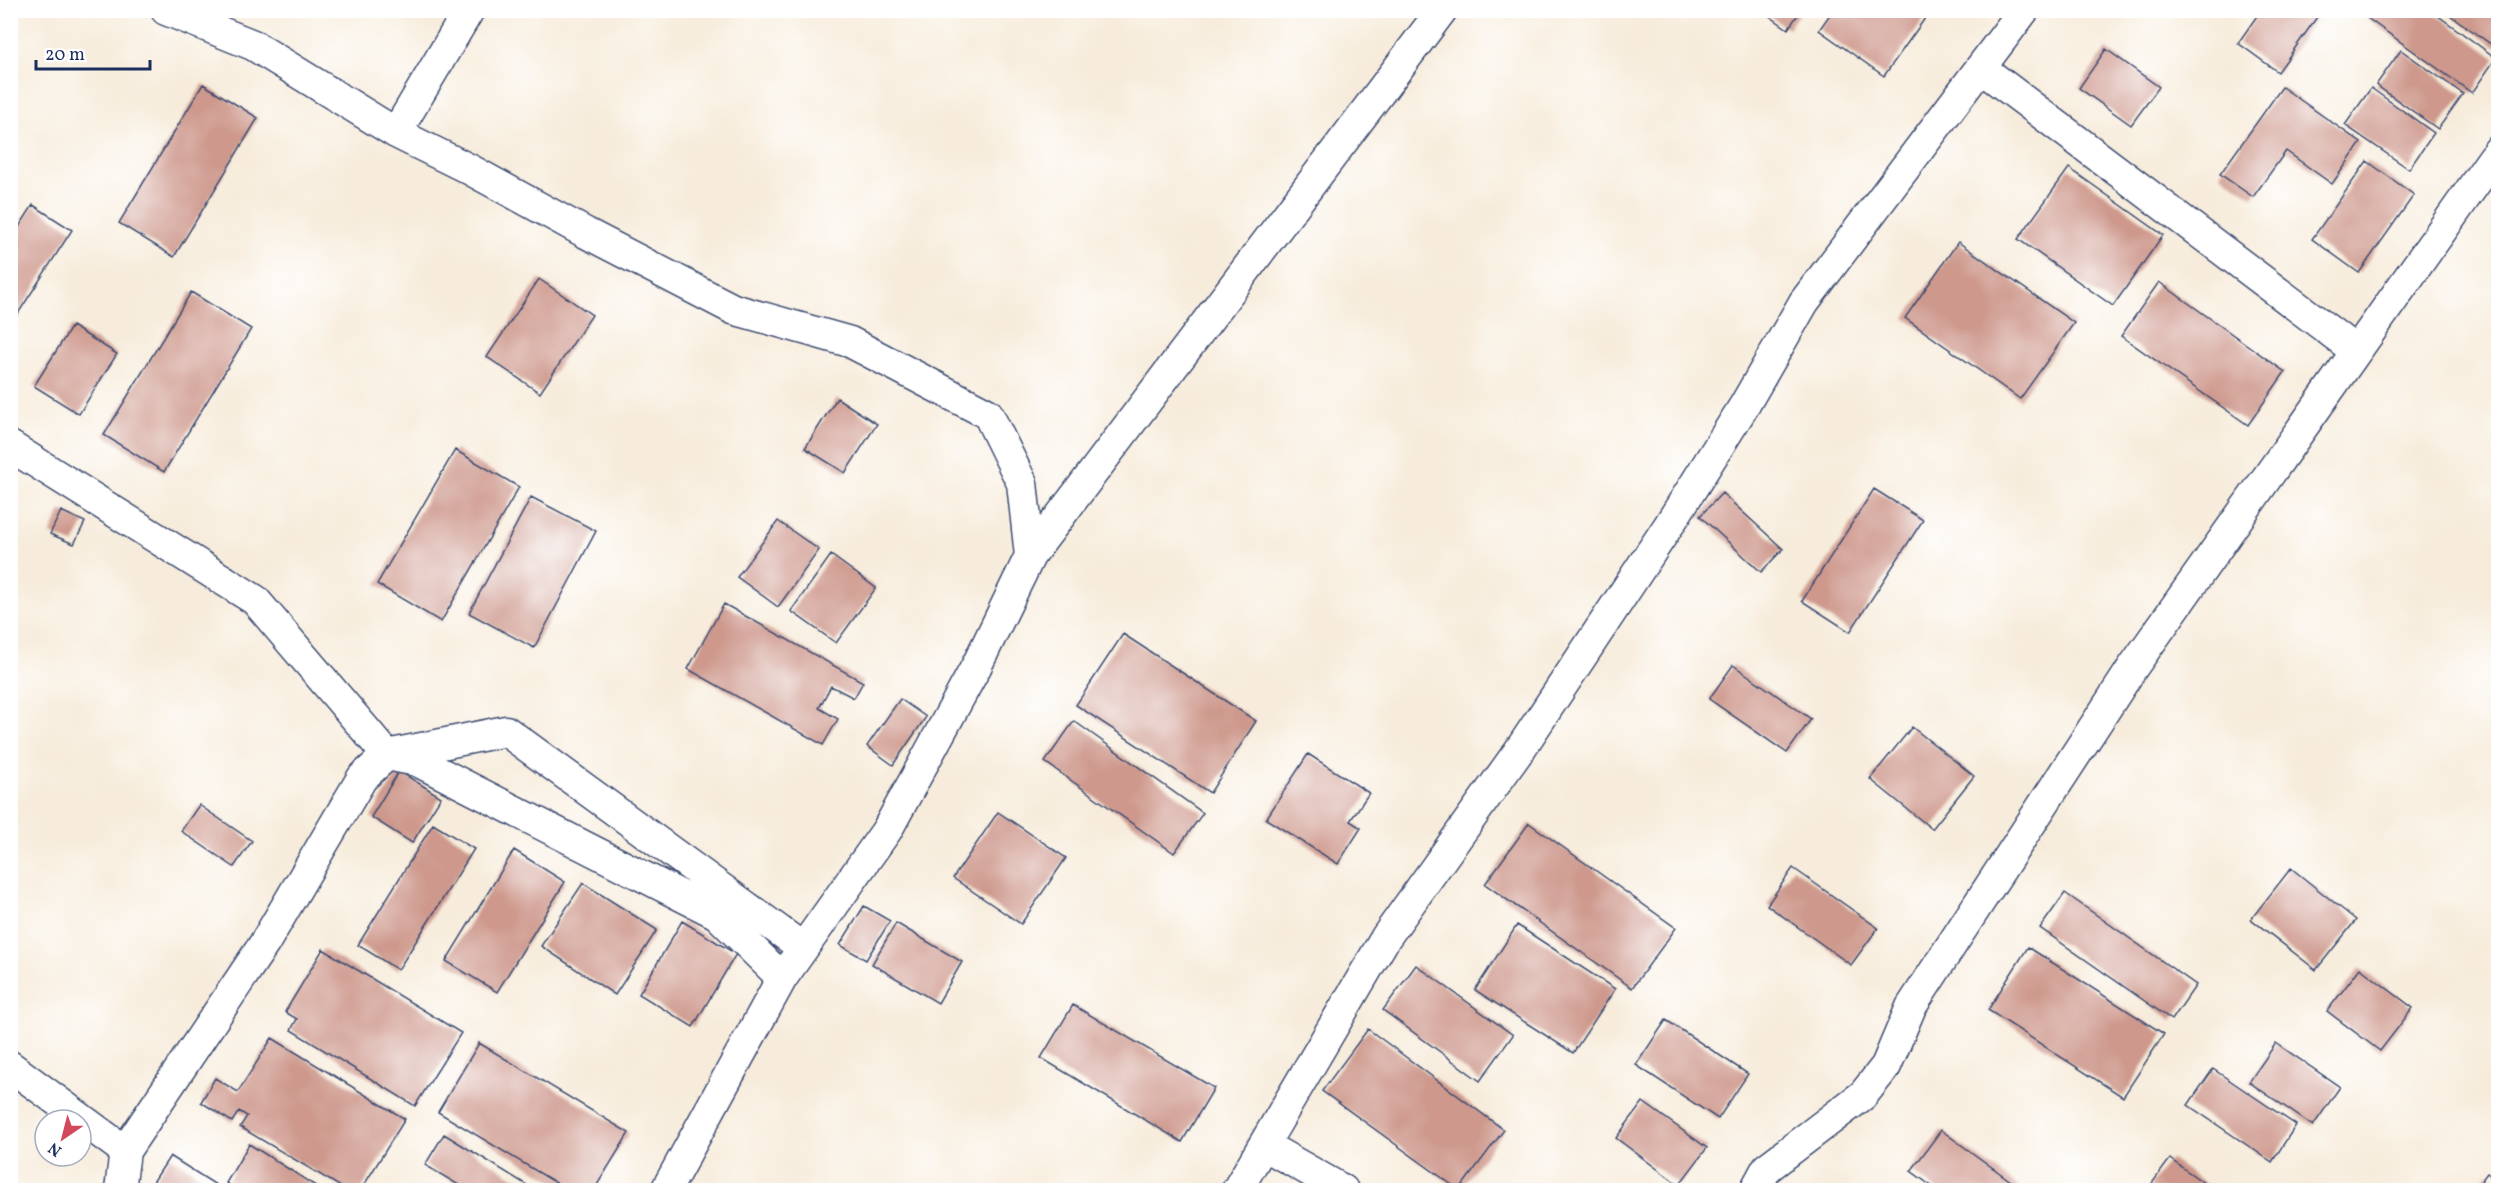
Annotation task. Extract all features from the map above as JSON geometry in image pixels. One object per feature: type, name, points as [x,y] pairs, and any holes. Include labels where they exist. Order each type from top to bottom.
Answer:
[{"type":"street","points":[[166,10],[253,45],[396,133],[469,169],[733,309],[850,342],[988,414],[1022,483],[1030,556]]},
{"type":"street","points":[[396,133],[469,10]]},
{"type":"street","points":[[666,1191],[782,978],[887,830],[976,667],[1030,556],[1442,10]]},
{"type":"street","points":[[1237,1191],[1386,937],[1521,748],[1669,525],[1744,406],[1804,302],[2024,10]]},
{"type":"street","points":[[1980,68],[2356,351]]},
{"type":"street","points":[[1755,1191],[1767,1168],[1863,1095],[1886,1066],[1911,1007],[2133,667],[2499,151]]},
{"type":"street","points":[[10,446],[255,600],[387,755],[417,761],[717,914],[782,978]]},
{"type":"street","points":[[120,1191],[125,1151],[264,944],[362,778],[387,755],[506,731],[803,948]]},
{"type":"street","points":[[10,1066],[125,1151]]},
{"type":"street","points":[[1264,1145],[1343,1191]]},
{"type":"building","points":[[1761,10],[1801,10],[1788,29]]},
{"type":"building","points":[[1833,10],[1924,10],[1928,14],[1884,76],[1819,30]]},
{"type":"building","points":[[2261,10],[2322,10],[2278,72],[2238,43]]},
{"type":"building","points":[[2356,10],[2430,10],[2496,58],[2472,93]]},
{"type":"building","points":[[2443,10],[2498,10],[2498,43],[2495,47]]},
{"type":"building","points":[[2106,49],[2159,87],[2131,125],[2079,88]]},
{"type":"building","points":[[2401,50],[2463,94],[2438,129],[2376,85]]},
{"type":"building","points":[[203,84],[258,118],[174,257],[119,223]]},
{"type":"building","points":[[2282,87],[2361,143],[2332,184],[2286,151],[2253,197],[2220,174]]},
{"type":"building","points":[[2371,88],[2434,133],[2409,169],[2345,125]]},
{"type":"building","points":[[2367,161],[2414,195],[2359,273],[2312,239]]},
{"type":"building","points":[[2069,168],[2163,235],[2113,306],[2018,239]]},
{"type":"building","points":[[33,205],[72,230],[10,326],[10,241]]},
{"type":"building","points":[[1958,242],[2074,323],[2020,399],[1905,318]]},
{"type":"building","points":[[539,279],[592,315],[540,393],[487,357]]},
{"type":"building","points":[[2159,282],[2285,372],[2248,425],[2121,336]]},
{"type":"building","points":[[191,292],[251,329],[164,472],[104,435]]},
{"type":"building","points":[[72,326],[117,354],[79,414],[34,386]]},
{"type":"building","points":[[837,398],[877,424],[845,473],[805,448]]},
{"type":"building","points":[[455,450],[519,487],[441,622],[377,584]]},
{"type":"building","points":[[1874,489],[1923,520],[1850,632],[1802,601]]},
{"type":"building","points":[[1722,493],[1783,549],[1761,572],[1700,516]]},
{"type":"building","points":[[531,497],[596,531],[534,648],[469,613]]},
{"type":"building","points":[[61,511],[85,522],[74,544],[50,534]]},
{"type":"building","points":[[778,521],[819,550],[778,607],[737,577]]},
{"type":"building","points":[[831,555],[876,588],[836,643],[791,611]]},
{"type":"building","points":[[724,604],[863,682],[854,698],[831,686],[819,708],[838,719],[823,745],[688,669]]},
{"type":"building","points":[[1123,634],[1256,721],[1210,793],[1076,705]]},
{"type":"building","points":[[1733,665],[1811,719],[1787,753],[1709,699]]},
{"type":"building","points":[[900,699],[926,717],[893,765],[867,746]]},
{"type":"building","points":[[1074,721],[1203,813],[1174,853],[1045,762]]},
{"type":"building","points":[[1912,727],[1974,776],[1932,829],[1870,779]]},
{"type":"building","points":[[1308,754],[1369,793],[1350,821],[1361,828],[1338,864],[1266,819]]},
{"type":"building","points":[[399,771],[441,797],[412,843],[371,817]]},
{"type":"building","points":[[199,805],[252,841],[234,867],[181,831]]},
{"type":"building","points":[[998,812],[1066,858],[1021,924],[953,878]]},
{"type":"building","points":[[1529,823],[1676,928],[1632,988],[1485,884]]},
{"type":"building","points":[[433,824],[474,849],[398,970],[358,945]]},
{"type":"building","points":[[514,850],[565,882],[497,992],[446,961]]},
{"type":"building","points":[[1793,868],[1878,928],[1851,965],[1767,905]]},
{"type":"building","points":[[2291,868],[2356,920],[2316,970],[2251,919]]},
{"type":"building","points":[[583,883],[657,930],[615,995],[541,946]]},
{"type":"building","points":[[2065,893],[2196,985],[2172,1020],[2040,928]]},
{"type":"building","points":[[864,906],[890,921],[866,960],[840,945]]},
{"type":"building","points":[[682,921],[736,954],[693,1027],[639,994]]},
{"type":"building","points":[[896,923],[962,962],[938,1003],[872,964]]},
{"type":"building","points":[[1517,925],[1615,989],[1573,1053],[1475,990]]},
{"type":"building","points":[[2028,947],[2164,1034],[2123,1097],[1988,1010]]},
{"type":"building","points":[[323,949],[461,1033],[415,1106],[291,1030],[297,1019],[285,1012]]},
{"type":"building","points":[[1416,965],[1513,1035],[1480,1081],[1383,1010]]},
{"type":"building","points":[[2360,968],[2413,1008],[2380,1051],[2327,1011]]},
{"type":"building","points":[[1073,1005],[1214,1088],[1182,1142],[1041,1058]]},
{"type":"building","points":[[1666,1020],[1748,1074],[1718,1119],[1636,1065]]},
{"type":"building","points":[[1368,1029],[1504,1130],[1459,1190],[1322,1091]]},
{"type":"building","points":[[272,1038],[405,1119],[361,1190],[346,1190],[240,1127],[247,1116],[239,1111],[232,1122],[201,1102],[215,1078],[238,1092]]},
{"type":"building","points":[[479,1043],[629,1133],[594,1190],[568,1190],[438,1112]]},
{"type":"building","points":[[2276,1043],[2340,1087],[2313,1126],[2249,1082]]},
{"type":"building","points":[[2213,1069],[2296,1125],[2272,1162],[2188,1105]]},
{"type":"building","points":[[1643,1102],[1707,1148],[1679,1185],[1616,1138]]},
{"type":"building","points":[[1941,1130],[2023,1190],[1937,1190],[1911,1171]]},
{"type":"building","points":[[444,1134],[535,1190],[467,1190],[425,1165]]},
{"type":"building","points":[[249,1144],[322,1190],[238,1190],[226,1183]]},
{"type":"building","points":[[170,1156],[224,1190],[148,1190]]},
{"type":"building","points":[[2170,1159],[2214,1190],[2156,1190],[2150,1186]]},
{"type":"building","points":[[2487,1173],[2498,1181],[2498,1190],[2474,1190]]}]
